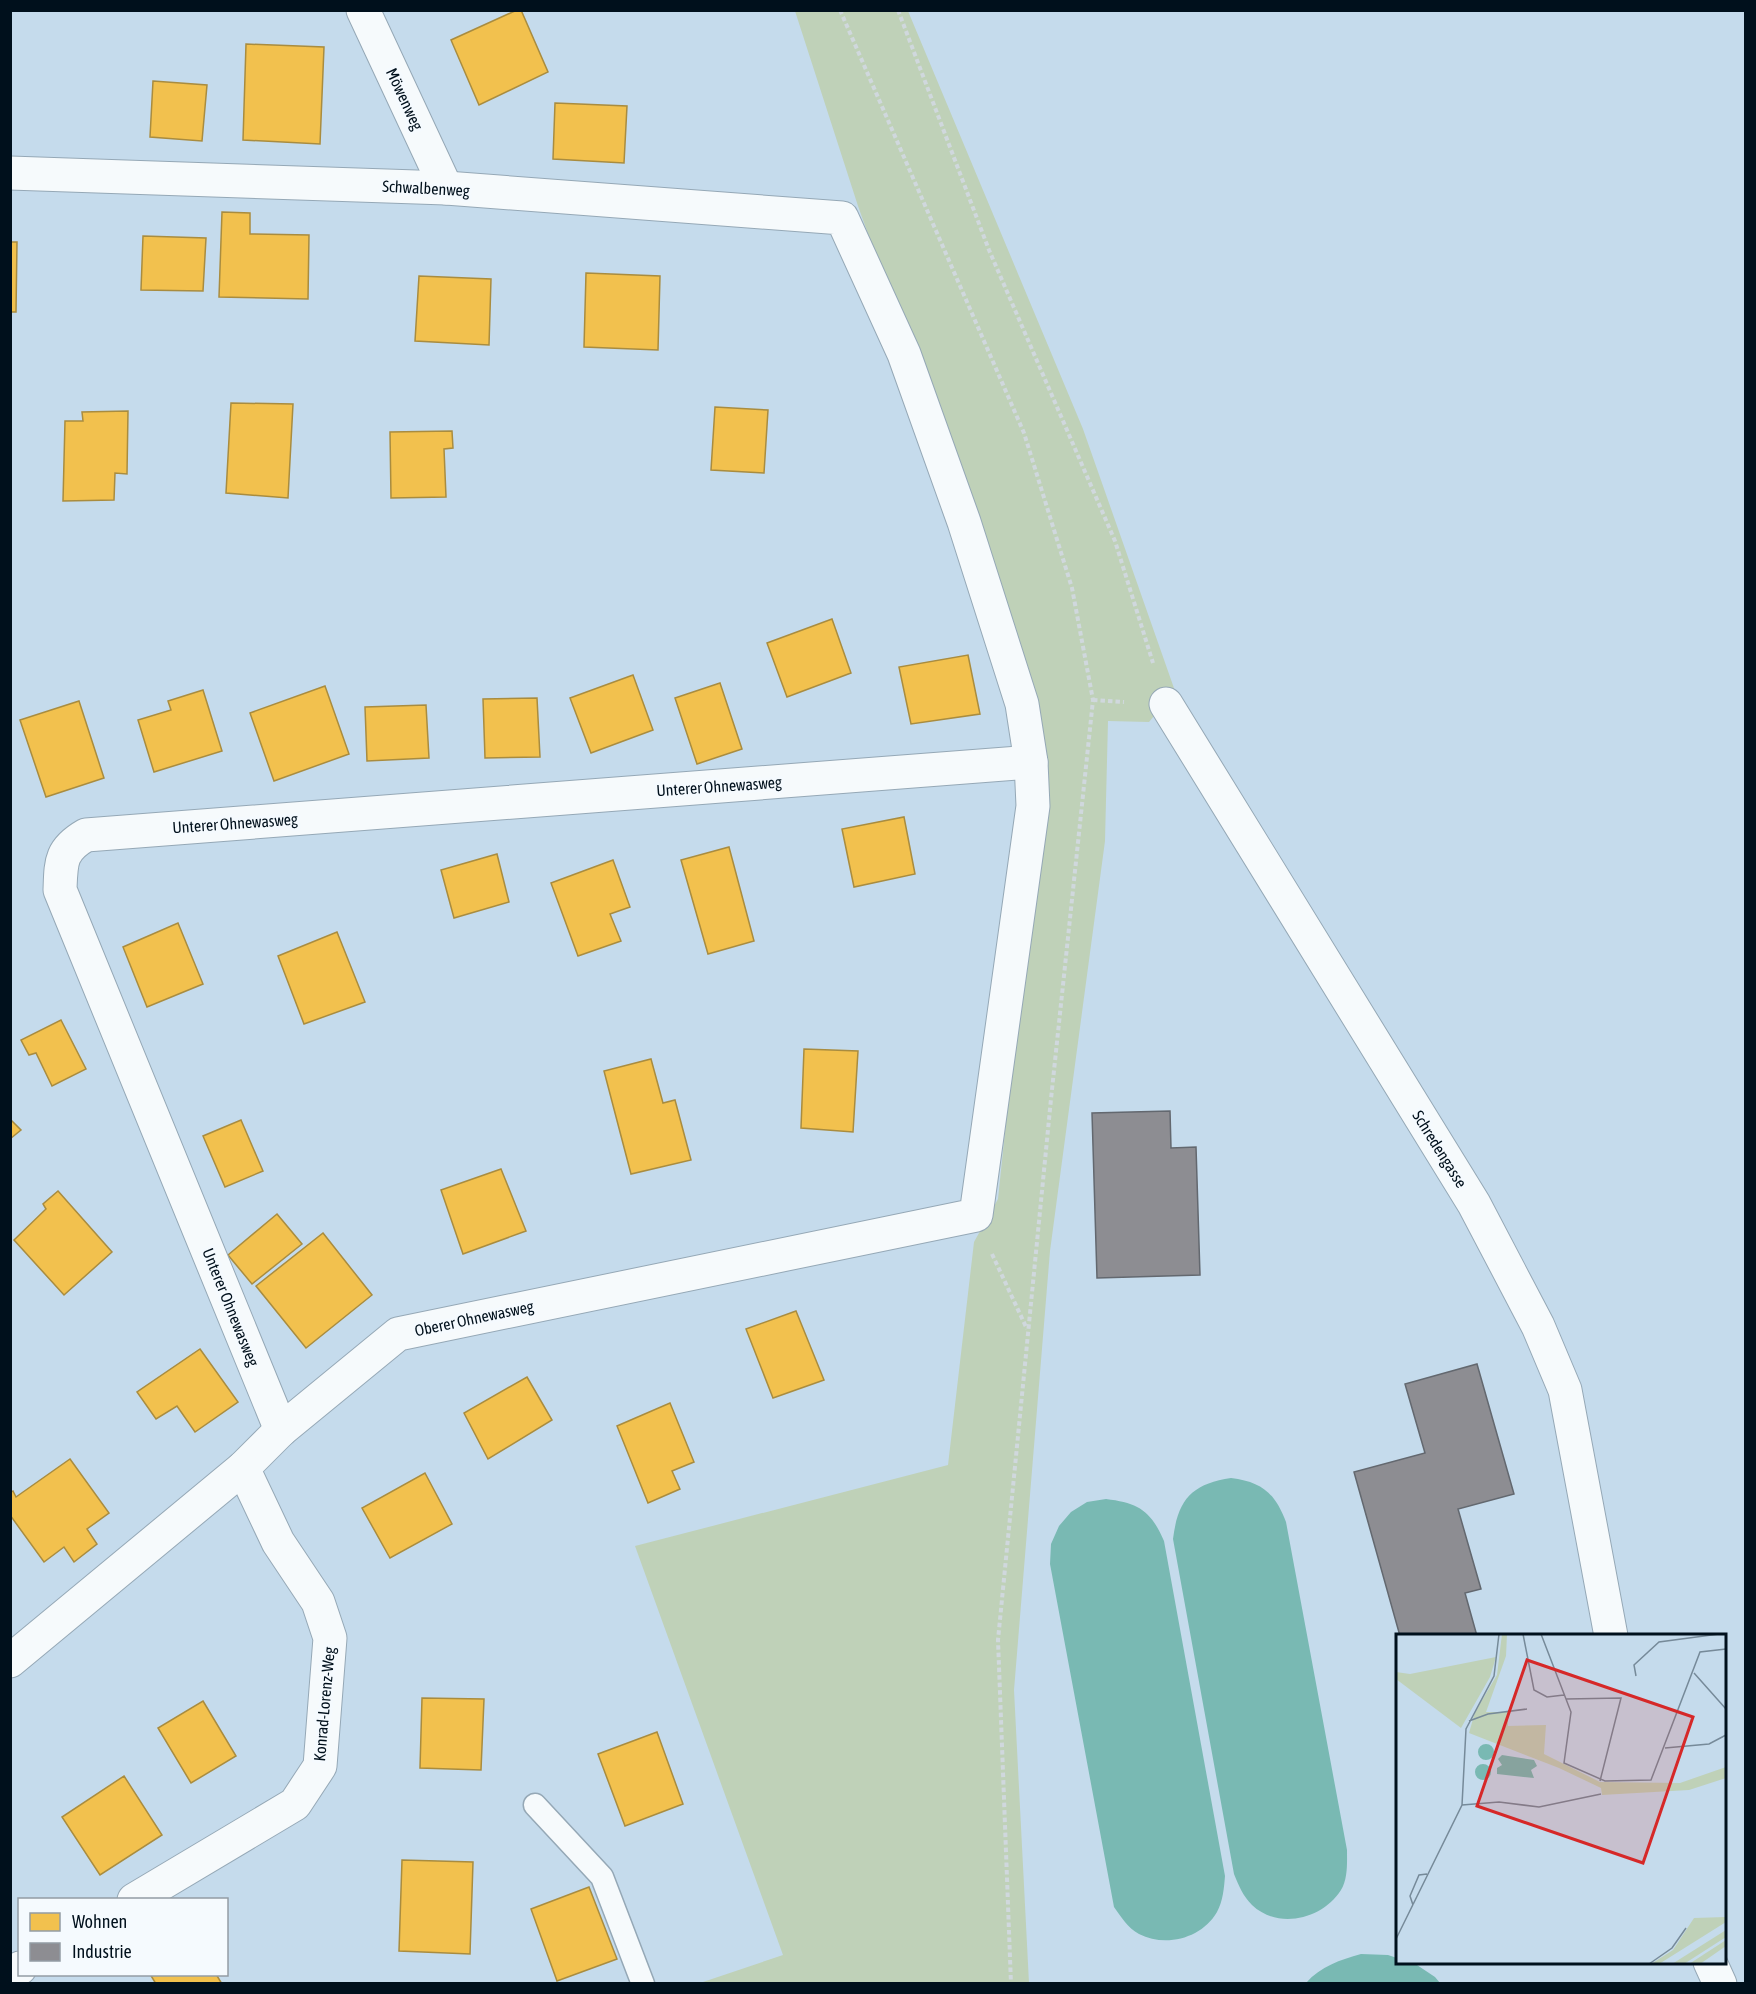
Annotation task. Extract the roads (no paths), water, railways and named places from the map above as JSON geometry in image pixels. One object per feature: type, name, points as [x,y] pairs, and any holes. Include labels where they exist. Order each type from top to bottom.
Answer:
[{"type":"street","name":"Möwenweg","points":[[363,10],[446,189]]},
{"type":"street","name":"Schwalbenweg","points":[[10,173],[446,189],[842,218],[904,354],[964,522],[1022,704],[1031,762]]},
{"type":"street","name":"Schredengasse","points":[[1166,704],[1474,1204],[1538,1326],[1565,1390],[1611,1634]]},
{"type":"street","name":"Oberer Ohnewasweg","points":[[10,1661],[243,1468],[281,1430],[398,1334],[976,1215],[1033,806],[1031,762]]},
{"type":"street","name":"Unterer Ohnewasweg","points":[[281,1430],[60,890],[61,861],[72,843],[86,835],[1031,762]]},
{"type":"street","name":"Konrad-Lorenz-Weg","points":[[136,1898],[295,1804],[320,1766],[330,1638],[318,1602],[278,1542],[243,1468]]},
{"type":"street","points":[[1711,1964],[1720,1983]]},
{"type":"lane","points":[[535,1805],[602,1877],[642,1983]]}]
